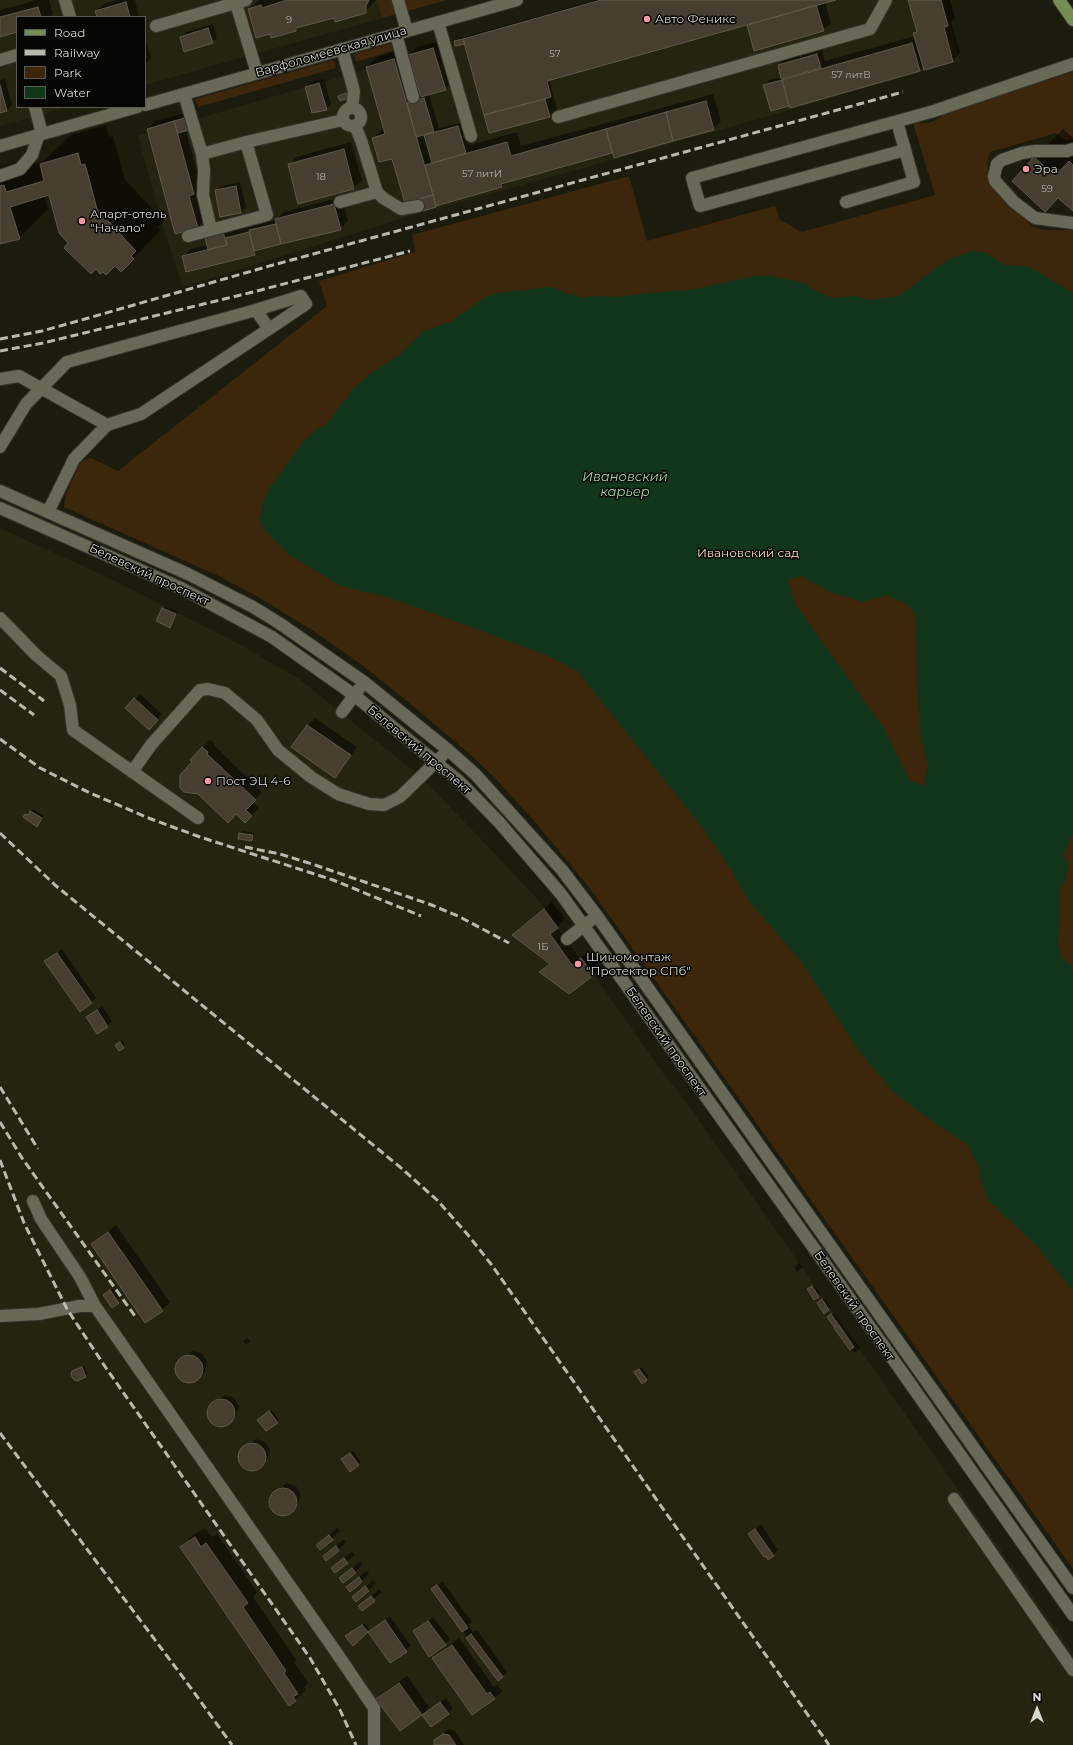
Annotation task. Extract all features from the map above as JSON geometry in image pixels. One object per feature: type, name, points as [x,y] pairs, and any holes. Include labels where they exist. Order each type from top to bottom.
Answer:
[{"type":"main road","points":[[1059,0],[1073,20]]},
{"type":"street","points":[[65,0],[70,16]]},
{"type":"street","points":[[398,0],[413,97]]},
{"type":"street","name":"Варфоломеевская улица","points":[[146,105],[517,0]]},
{"type":"street","points":[[558,117],[870,29],[886,0]]},
{"type":"street","points":[[156,26],[239,1],[256,73]]},
{"type":"street","points":[[438,22],[471,136]]},
{"type":"street","points":[[342,49],[354,91],[352,108]]},
{"type":"street","points":[[0,60],[16,55]]},
{"type":"street","points":[[905,150],[700,206],[692,178],[936,111],[1073,64]]},
{"type":"street","points":[[184,94],[202,154],[204,170],[203,195],[212,229]]},
{"type":"street","points":[[0,176],[20,169],[32,155],[41,134],[35,108]]},
{"type":"street","points":[[0,146],[41,134],[98,112],[129,108]]},
{"type":"street","points":[[352,108],[359,111],[360,121],[354,126],[347,126],[343,120],[343,113],[346,110],[352,108]]},
{"type":"street","points":[[202,154],[246,142],[343,120]]},
{"type":"street","points":[[846,202],[914,182],[897,122]]},
{"type":"street","points":[[354,126],[361,140],[377,192],[383,198],[401,209],[418,206]]},
{"type":"street","points":[[188,236],[267,215],[246,142]]},
{"type":"street","points":[[1073,150],[1034,151],[1022,153],[1002,160],[997,164],[994,176],[995,181],[1014,202],[1035,218],[1073,223]]},
{"type":"street","points":[[340,202],[377,192]]},
{"type":"street","points":[[0,447],[26,404],[67,362],[256,310],[301,296],[306,304],[269,329],[141,414],[107,425],[74,459],[48,512]]},
{"type":"street","points":[[256,310],[269,329]]},
{"type":"street","points":[[0,379],[18,376],[107,425]]},
{"type":"street","name":"Белевский проспект","points":[[0,491],[188,574],[253,607],[280,623],[364,682],[448,750],[475,774],[562,870],[597,916],[1073,1588]]},
{"type":"street","name":"Белевский проспект","points":[[0,508],[181,588],[272,637],[354,695],[436,761],[461,783],[498,821],[560,894],[584,926],[1073,1615]]},
{"type":"street","points":[[0,618],[36,655],[61,676],[70,705],[73,730],[198,818]]},
{"type":"street","points":[[342,712],[364,682]]},
{"type":"street","points":[[132,772],[151,745],[200,690],[208,689],[225,694],[257,720],[278,750],[312,777],[338,794],[363,802],[384,804],[400,797],[448,750]]},
{"type":"street","points":[[567,939],[597,916]]},
{"type":"street","points":[[33,1201],[41,1219],[80,1277],[95,1306],[374,1708],[374,1745]]},
{"type":"street","points":[[0,1316],[39,1314],[79,1306],[95,1306]]},
{"type":"street","points":[[954,1499],[1073,1670]]},
{"type":"shaded area","points":[[0,0],[377,0],[382,18],[146,85],[146,16],[16,16],[16,108],[63,108],[0,126]]},
{"type":"shaded area","points":[[605,0],[943,0],[960,61],[407,217],[183,287],[163,227],[138,136]]},
{"type":"shaded area","points":[[0,528],[113,580],[241,645],[299,679],[421,777],[539,901],[594,975],[670,1083],[679,1092],[1073,1653],[1073,1745],[0,1745]]},
{"type":"green space","points":[[377,0],[447,0],[382,18]]},
{"type":"green space","points":[[393,43],[395,50],[356,62],[354,54]]},
{"type":"green space","points":[[334,60],[336,68],[198,107],[195,99]]},
{"type":"green space","name":"Ивановский карьер","points":[[1073,72],[1073,139],[1066,141],[1056,133],[990,152],[987,162],[989,178],[1001,194],[1032,226],[1043,230],[1073,230],[1073,1569],[591,890],[536,823],[495,778],[472,756],[413,706],[362,665],[312,630],[265,601],[221,577],[64,507],[66,494],[81,461],[91,458],[118,471],[327,306],[319,281],[415,252],[412,235],[629,176],[647,241],[775,206],[780,220],[802,232],[935,195],[913,123],[929,123],[945,114],[966,106]]},
{"type":"water","name":"Ивановский карьер","points":[[973,251],[987,253],[1003,265],[1026,266],[1073,293],[1073,833],[1063,855],[1068,864],[1065,881],[1060,887],[1058,944],[1061,957],[1070,965],[1073,973],[1073,1291],[1034,1243],[988,1200],[980,1177],[979,1167],[967,1144],[929,1119],[893,1092],[856,1047],[803,964],[748,900],[730,868],[702,827],[577,671],[546,655],[433,613],[384,596],[339,585],[288,554],[263,528],[260,520],[263,502],[270,487],[304,441],[319,427],[325,426],[354,388],[370,374],[399,355],[424,331],[450,322],[486,297],[499,293],[547,287],[556,288],[566,294],[575,294],[581,298],[594,296],[616,297],[696,289],[754,276],[772,276],[804,283],[818,292],[833,298],[856,296],[871,300],[899,296],[950,259]],"holes":[[[801,576],[830,592],[862,602],[887,595],[908,605],[916,616],[917,681],[921,739],[928,767],[924,786],[909,780],[885,730],[795,604],[788,580]]]},
{"type":"building","points":[[287,0],[369,0],[366,6],[366,13],[335,22],[334,18],[296,28],[296,31],[271,38],[270,34],[256,38],[248,9],[261,5],[262,8]]},
{"type":"building","points":[[601,0],[836,0],[547,81],[551,97],[484,115],[463,39]]},
{"type":"building","points":[[908,0],[941,0],[948,26],[944,27],[953,62],[924,70],[913,33],[917,32]]},
{"type":"building","points":[[126,2],[130,16],[97,16],[95,11]]},
{"type":"building","points":[[816,5],[824,31],[754,51],[747,25]]},
{"type":"building","points":[[38,7],[41,16],[16,16],[16,32],[0,37],[0,17]]},
{"type":"building","points":[[208,28],[213,43],[184,52],[180,37]]},
{"type":"building","points":[[463,39],[465,44],[455,46],[454,41]]},
{"type":"building","points":[[912,43],[920,71],[790,108],[782,80]]},
{"type":"building","points":[[433,48],[446,90],[421,97],[408,55]]},
{"type":"building","points":[[817,54],[821,68],[781,79],[778,65]]},
{"type":"building","points":[[394,59],[433,195],[405,203],[392,159],[379,162],[372,138],[385,134],[366,67]]},
{"type":"building","points":[[782,80],[789,106],[771,111],[763,85]]},
{"type":"building","points":[[319,83],[327,110],[312,113],[305,87]]},
{"type":"building","points":[[0,85],[7,111],[0,113]]},
{"type":"building","points":[[346,93],[348,98],[340,101],[338,96]]},
{"type":"building","points":[[424,98],[434,132],[416,137],[407,103]]},
{"type":"building","points":[[545,99],[550,117],[489,133],[484,115]]},
{"type":"building","points":[[706,101],[714,130],[673,141],[666,112]]},
{"type":"building","points":[[666,112],[673,141],[614,158],[606,129]]},
{"type":"building","points":[[185,118],[189,130],[178,133],[174,121]]},
{"type":"building","points":[[174,121],[194,194],[189,196],[198,228],[175,234],[147,129]]},
{"type":"building","points":[[458,126],[466,153],[432,163],[424,135]]},
{"type":"building","points":[[606,129],[612,153],[501,184],[502,187],[436,206],[425,165],[507,142],[511,156]]},
{"type":"building","points":[[344,149],[354,189],[298,204],[288,164]]},
{"type":"building","name":"Апарт-отель \"Начало\"","points":[[78,153],[81,165],[85,164],[97,209],[136,251],[131,256],[134,259],[121,272],[115,266],[106,275],[103,272],[100,274],[96,269],[91,274],[64,248],[68,243],[59,233],[49,195],[10,207],[20,239],[0,244],[0,186],[4,185],[6,192],[44,181],[40,164]]},
{"type":"building","points":[[1034,157],[1055,176],[1069,161],[1073,165],[1073,211],[1058,198],[1045,212],[1012,181]]},
{"type":"building","points":[[236,186],[241,213],[220,217],[215,190]]},
{"type":"building","points":[[433,195],[436,207],[423,211],[419,199]]},
{"type":"building","points":[[334,204],[341,230],[281,244],[275,219]]},
{"type":"building","points":[[276,224],[281,244],[254,251],[249,230]]},
{"type":"building","points":[[223,232],[227,245],[208,250],[205,237]]},
{"type":"building","points":[[249,232],[255,255],[186,272],[182,256],[227,245],[225,238]]},
{"type":"building","points":[[162,608],[176,614],[170,628],[156,621]]},
{"type":"building","points":[[134,698],[158,720],[149,730],[125,708]]},
{"type":"building","points":[[307,725],[351,755],[335,778],[291,747]]},
{"type":"building","name":"Пост ЭЦ 4-6","points":[[202,747],[208,752],[207,754],[256,800],[246,810],[252,816],[245,823],[236,814],[228,823],[198,794],[184,792],[180,788],[180,775],[192,762],[190,760]]},
{"type":"building","points":[[30,811],[42,818],[37,827],[23,817],[25,814],[28,815]]},
{"type":"building","points":[[239,833],[253,835],[252,841],[238,839]]},
{"type":"building","points":[[544,909],[558,928],[550,934],[572,965],[581,958],[594,975],[569,994],[539,972],[550,964],[512,935]]},
{"type":"building","points":[[57,953],[92,1003],[80,1012],[44,961]]},
{"type":"building","points":[[97,1010],[108,1027],[97,1034],[86,1017]]},
{"type":"building","points":[[120,1042],[124,1048],[119,1051],[115,1045]]},
{"type":"building","points":[[108,1232],[163,1311],[145,1323],[91,1244]]},
{"type":"building","points":[[812,1286],[819,1297],[814,1300],[807,1289]]},
{"type":"building","points":[[110,1290],[119,1303],[112,1308],[103,1295]]},
{"type":"building","points":[[822,1299],[829,1310],[824,1314],[817,1303]]},
{"type":"building","points":[[831,1314],[838,1324],[834,1327],[827,1317]]},
{"type":"building","points":[[839,1325],[854,1347],[850,1350],[834,1328]]},
{"type":"building","points":[[189,1355],[199,1359],[203,1369],[199,1379],[189,1383],[179,1379],[175,1369],[179,1359]]},
{"type":"building","points":[[82,1367],[86,1377],[77,1381],[74,1380],[71,1375],[72,1371]]},
{"type":"building","points":[[639,1369],[647,1380],[642,1384],[634,1372]]},
{"type":"building","points":[[221,1399],[231,1403],[235,1413],[231,1423],[221,1427],[211,1423],[207,1413],[211,1403]]},
{"type":"building","points":[[269,1411],[278,1423],[266,1431],[257,1420]]},
{"type":"building","points":[[252,1443],[262,1447],[266,1457],[262,1467],[252,1471],[242,1467],[238,1457],[242,1447]]},
{"type":"building","points":[[350,1453],[359,1465],[350,1472],[341,1459]]},
{"type":"building","points":[[283,1488],[293,1492],[297,1502],[293,1512],[283,1516],[273,1512],[269,1502],[273,1492]]},
{"type":"building","points":[[755,1529],[774,1556],[768,1560],[766,1556],[764,1557],[748,1534]]},
{"type":"building","points":[[329,1535],[333,1540],[320,1550],[316,1545]]},
{"type":"building","points":[[195,1537],[201,1547],[206,1543],[248,1603],[243,1607],[286,1671],[284,1673],[298,1694],[293,1697],[296,1701],[289,1706],[180,1547]]},
{"type":"building","points":[[336,1546],[339,1551],[326,1561],[323,1556]]},
{"type":"building","points":[[344,1558],[348,1563],[335,1573],[331,1568]]},
{"type":"building","points":[[352,1568],[356,1573],[343,1583],[339,1578]]},
{"type":"building","points":[[359,1577],[362,1582],[350,1592],[346,1587]]},
{"type":"building","points":[[437,1585],[468,1628],[462,1632],[431,1589]]},
{"type":"building","points":[[365,1586],[369,1591],[356,1602],[352,1597]]},
{"type":"building","points":[[371,1596],[375,1601],[362,1611],[358,1606]]},
{"type":"building","points":[[385,1620],[407,1652],[390,1663],[368,1632]]},
{"type":"building","points":[[428,1621],[446,1645],[429,1657],[413,1631]]},
{"type":"building","points":[[362,1625],[368,1632],[353,1646],[345,1636]]},
{"type":"building","points":[[471,1634],[503,1677],[498,1681],[466,1638]]},
{"type":"building","points":[[452,1645],[487,1694],[490,1692],[495,1699],[472,1715],[432,1658]]},
{"type":"building","points":[[399,1683],[422,1715],[400,1731],[376,1699]]},
{"type":"building","points":[[440,1702],[449,1714],[431,1727],[422,1715]]},
{"type":"building","points":[[443,1734],[449,1735],[456,1745],[434,1745],[434,1740]]},
{"type":"railway","points":[[0,339],[42,331],[266,267],[903,92]]},
{"type":"railway","points":[[0,351],[43,343],[253,292],[410,251]]},
{"type":"railway","points":[[0,668],[44,701]]},
{"type":"railway","points":[[0,690],[34,715]]},
{"type":"railway","points":[[0,739],[40,768],[90,793],[151,819],[200,837],[333,880],[421,916]]},
{"type":"railway","points":[[0,833],[55,885],[400,1167],[437,1200],[491,1264],[829,1745]]},
{"type":"railway","points":[[245,847],[280,854],[429,904],[458,916],[509,943]]},
{"type":"railway","points":[[0,1087],[38,1149]]},
{"type":"railway","points":[[0,1122],[22,1158],[137,1319]]},
{"type":"railway","points":[[0,1160],[24,1223],[67,1309],[106,1368],[310,1658],[340,1710],[356,1745]]},
{"type":"railway","points":[[0,1433],[232,1745]]},
{"type":"place","name":"Авто Феникс","points":[[647,19]]},
{"type":"place","name":"Эра","points":[[1026,169]]},
{"type":"place","name":"Апарт-отель \"Начало\"","points":[[82,221]]},
{"type":"place","name":"Пост ЭЦ 4-6","points":[[208,781]]},
{"type":"place","name":"Шиномонтаж \"Протектор СПб\"","points":[[578,964]]},
{"type":"park label","name":"Ивановский сад","points":[[748,553]]}]
